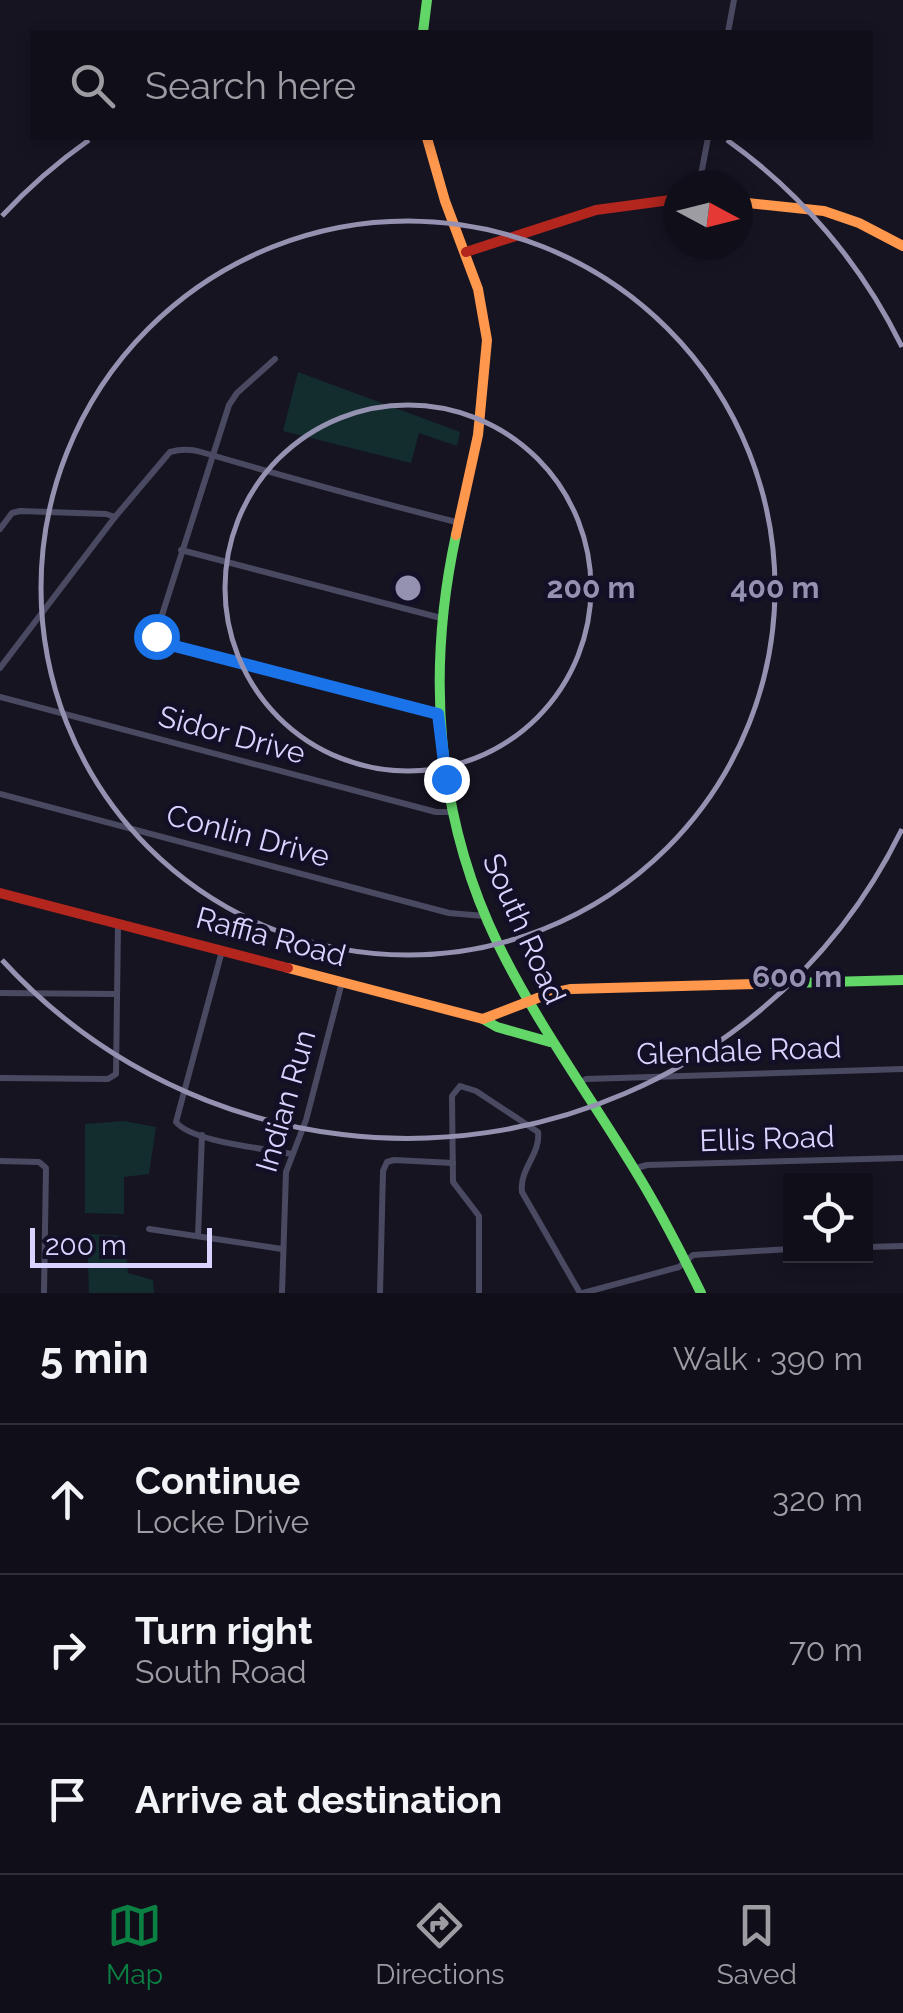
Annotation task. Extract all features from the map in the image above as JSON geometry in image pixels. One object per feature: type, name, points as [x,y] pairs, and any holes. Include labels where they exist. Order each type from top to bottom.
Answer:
[{"type":"main road","points":[[424,30],[428,0]]},
{"type":"main road","name":"South Road","points":[[428,140],[449,212],[482,299],[487,340],[477,456],[441,618],[438,714],[452,812],[470,882],[527,1002],[687,1262],[700,1293]]},
{"type":"main road","points":[[466,252],[590,210],[663,200]]},
{"type":"main road","points":[[753,204],[824,212],[903,246]]},
{"type":"main road","name":"Raffia Road","points":[[0,893],[483,1019],[497,1027],[550,1042]]},
{"type":"main road","points":[[483,1019],[555,991],[571,989],[903,980]]},
{"type":"street","points":[[728,30],[734,0]]},
{"type":"street","points":[[702,170],[708,140]]},
{"type":"street","points":[[275,359],[237,393],[223,420],[156,636],[159,642],[438,714]]},
{"type":"street","points":[[0,668],[115,517],[170,452],[181,449],[460,523]]},
{"type":"street","points":[[0,529],[20,510],[115,517]]},
{"type":"street","points":[[181,550],[441,618]]},
{"type":"street","name":"Sidor Drive","points":[[0,697],[436,812],[452,812]]},
{"type":"street","name":"Conlin Drive","points":[[0,794],[449,912],[484,916]]},
{"type":"street","points":[[0,1078],[113,1078],[118,923]]},
{"type":"street","points":[[222,950],[176,1122],[202,1136],[290,1154]]},
{"type":"street","name":"Indian Run","points":[[282,1293],[284,1191],[290,1154],[306,1120],[342,982]]},
{"type":"street","points":[[0,993],[116,994]]},
{"type":"street","name":"Glendale Road","points":[[578,1083],[586,1079],[903,1069]]},
{"type":"street","points":[[479,1293],[479,1216],[454,1182],[452,1163],[452,1096],[460,1086],[476,1091],[538,1132],[538,1147],[521,1182],[522,1192],[582,1293],[679,1267],[693,1256],[783,1250]]},
{"type":"street","points":[[198,1236],[202,1136]]},
{"type":"street","name":"Ellis Road","points":[[632,1170],[648,1165],[903,1158]]},
{"type":"street","points":[[380,1293],[382,1171],[387,1162],[394,1160],[452,1163]]},
{"type":"street","points":[[0,1161],[39,1162],[46,1168],[44,1293]]},
{"type":"street","points":[[149,1229],[282,1249]]},
{"type":"street","points":[[873,1247],[903,1246]]},
{"type":"green space","points":[[298,372],[460,432],[457,446],[419,433],[411,463],[283,431]]},
{"type":"green space","points":[[124,1121],[156,1127],[149,1174],[124,1177],[124,1214],[85,1213],[85,1124]]},
{"type":"green space","points":[[87,1234],[124,1236],[128,1273],[153,1280],[154,1293],[89,1293]]},
{"type":"traffic: fast","points":[[423,30],[427,0]]},
{"type":"traffic: fast","points":[[456,535],[441,639],[440,691],[450,795],[461,846],[498,944],[530,1003],[645,1187],[701,1293]]},
{"type":"traffic: fast","points":[[755,984],[903,980]]},
{"type":"traffic: fast","points":[[483,1019],[497,1027],[550,1042]]},
{"type":"traffic: slow","points":[[428,140],[445,201],[478,289],[487,340],[478,435],[456,535]]},
{"type":"traffic: slow","points":[[753,204],[824,211],[859,223],[903,246]]},
{"type":"traffic: slow","points":[[288,968],[483,1019],[571,989],[755,984]]},
{"type":"traffic: jam","points":[[466,252],[596,210],[663,201]]},
{"type":"traffic: jam","points":[[0,893],[288,968]]},
{"type":"route","points":[[156,636],[159,642],[438,714],[446,779]]}]
